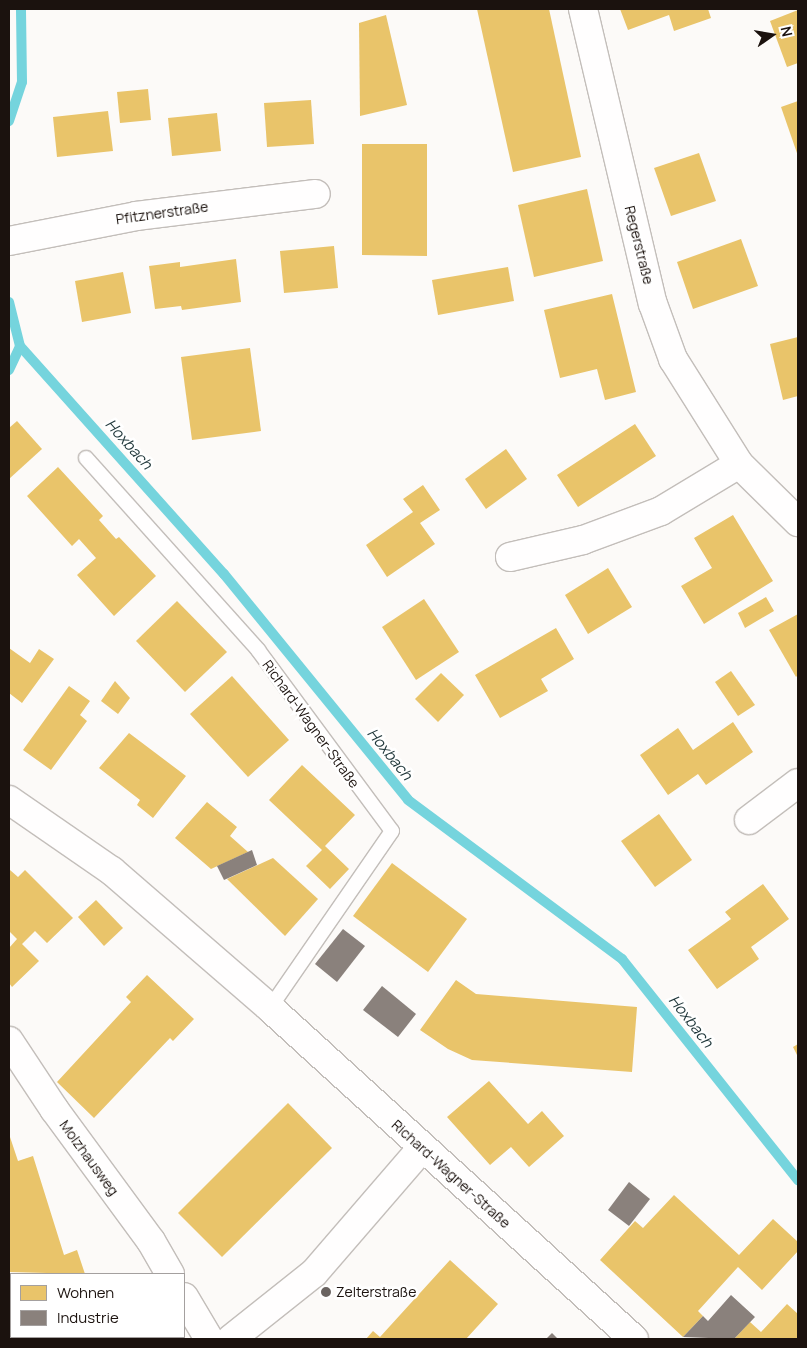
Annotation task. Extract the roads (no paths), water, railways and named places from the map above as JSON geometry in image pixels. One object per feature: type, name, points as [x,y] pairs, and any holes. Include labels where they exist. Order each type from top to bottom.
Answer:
[{"type":"street","name":"Regerstraße","points":[[583,9],[653,304],[673,359],[739,464],[798,522]]},
{"type":"street","name":"Pfitznerstraße","points":[[19,238],[136,216],[316,194]]},
{"type":"street","points":[[510,557],[583,540],[661,511],[739,464]]},
{"type":"street","points":[[749,820],[798,783]]},
{"type":"street","name":"Richard-Wagner-Straße","points":[[9,800],[112,871],[270,1008],[634,1339]]},
{"type":"street","name":"Molzhausweg","points":[[9,1041],[54,1110],[151,1241],[169,1273]]},
{"type":"street","points":[[231,1339],[314,1273],[422,1148]]},
{"type":"street","points":[[185,1299],[209,1339]]},
{"type":"lane","name":"Richard-Wagner-Straße","points":[[86,458],[258,650],[392,831],[270,1008]]},
{"type":"waterway","name":"Hoxbach","points":[[9,121],[22,82],[21,9]]},
{"type":"waterway","name":"Hoxbach","points":[[9,302],[20,346],[224,574],[408,800],[622,959],[798,1180]]},
{"type":"waterway","points":[[9,370],[20,346]]},
{"type":"place","name":"Zelterstraße","points":[[326,1292]]}]
